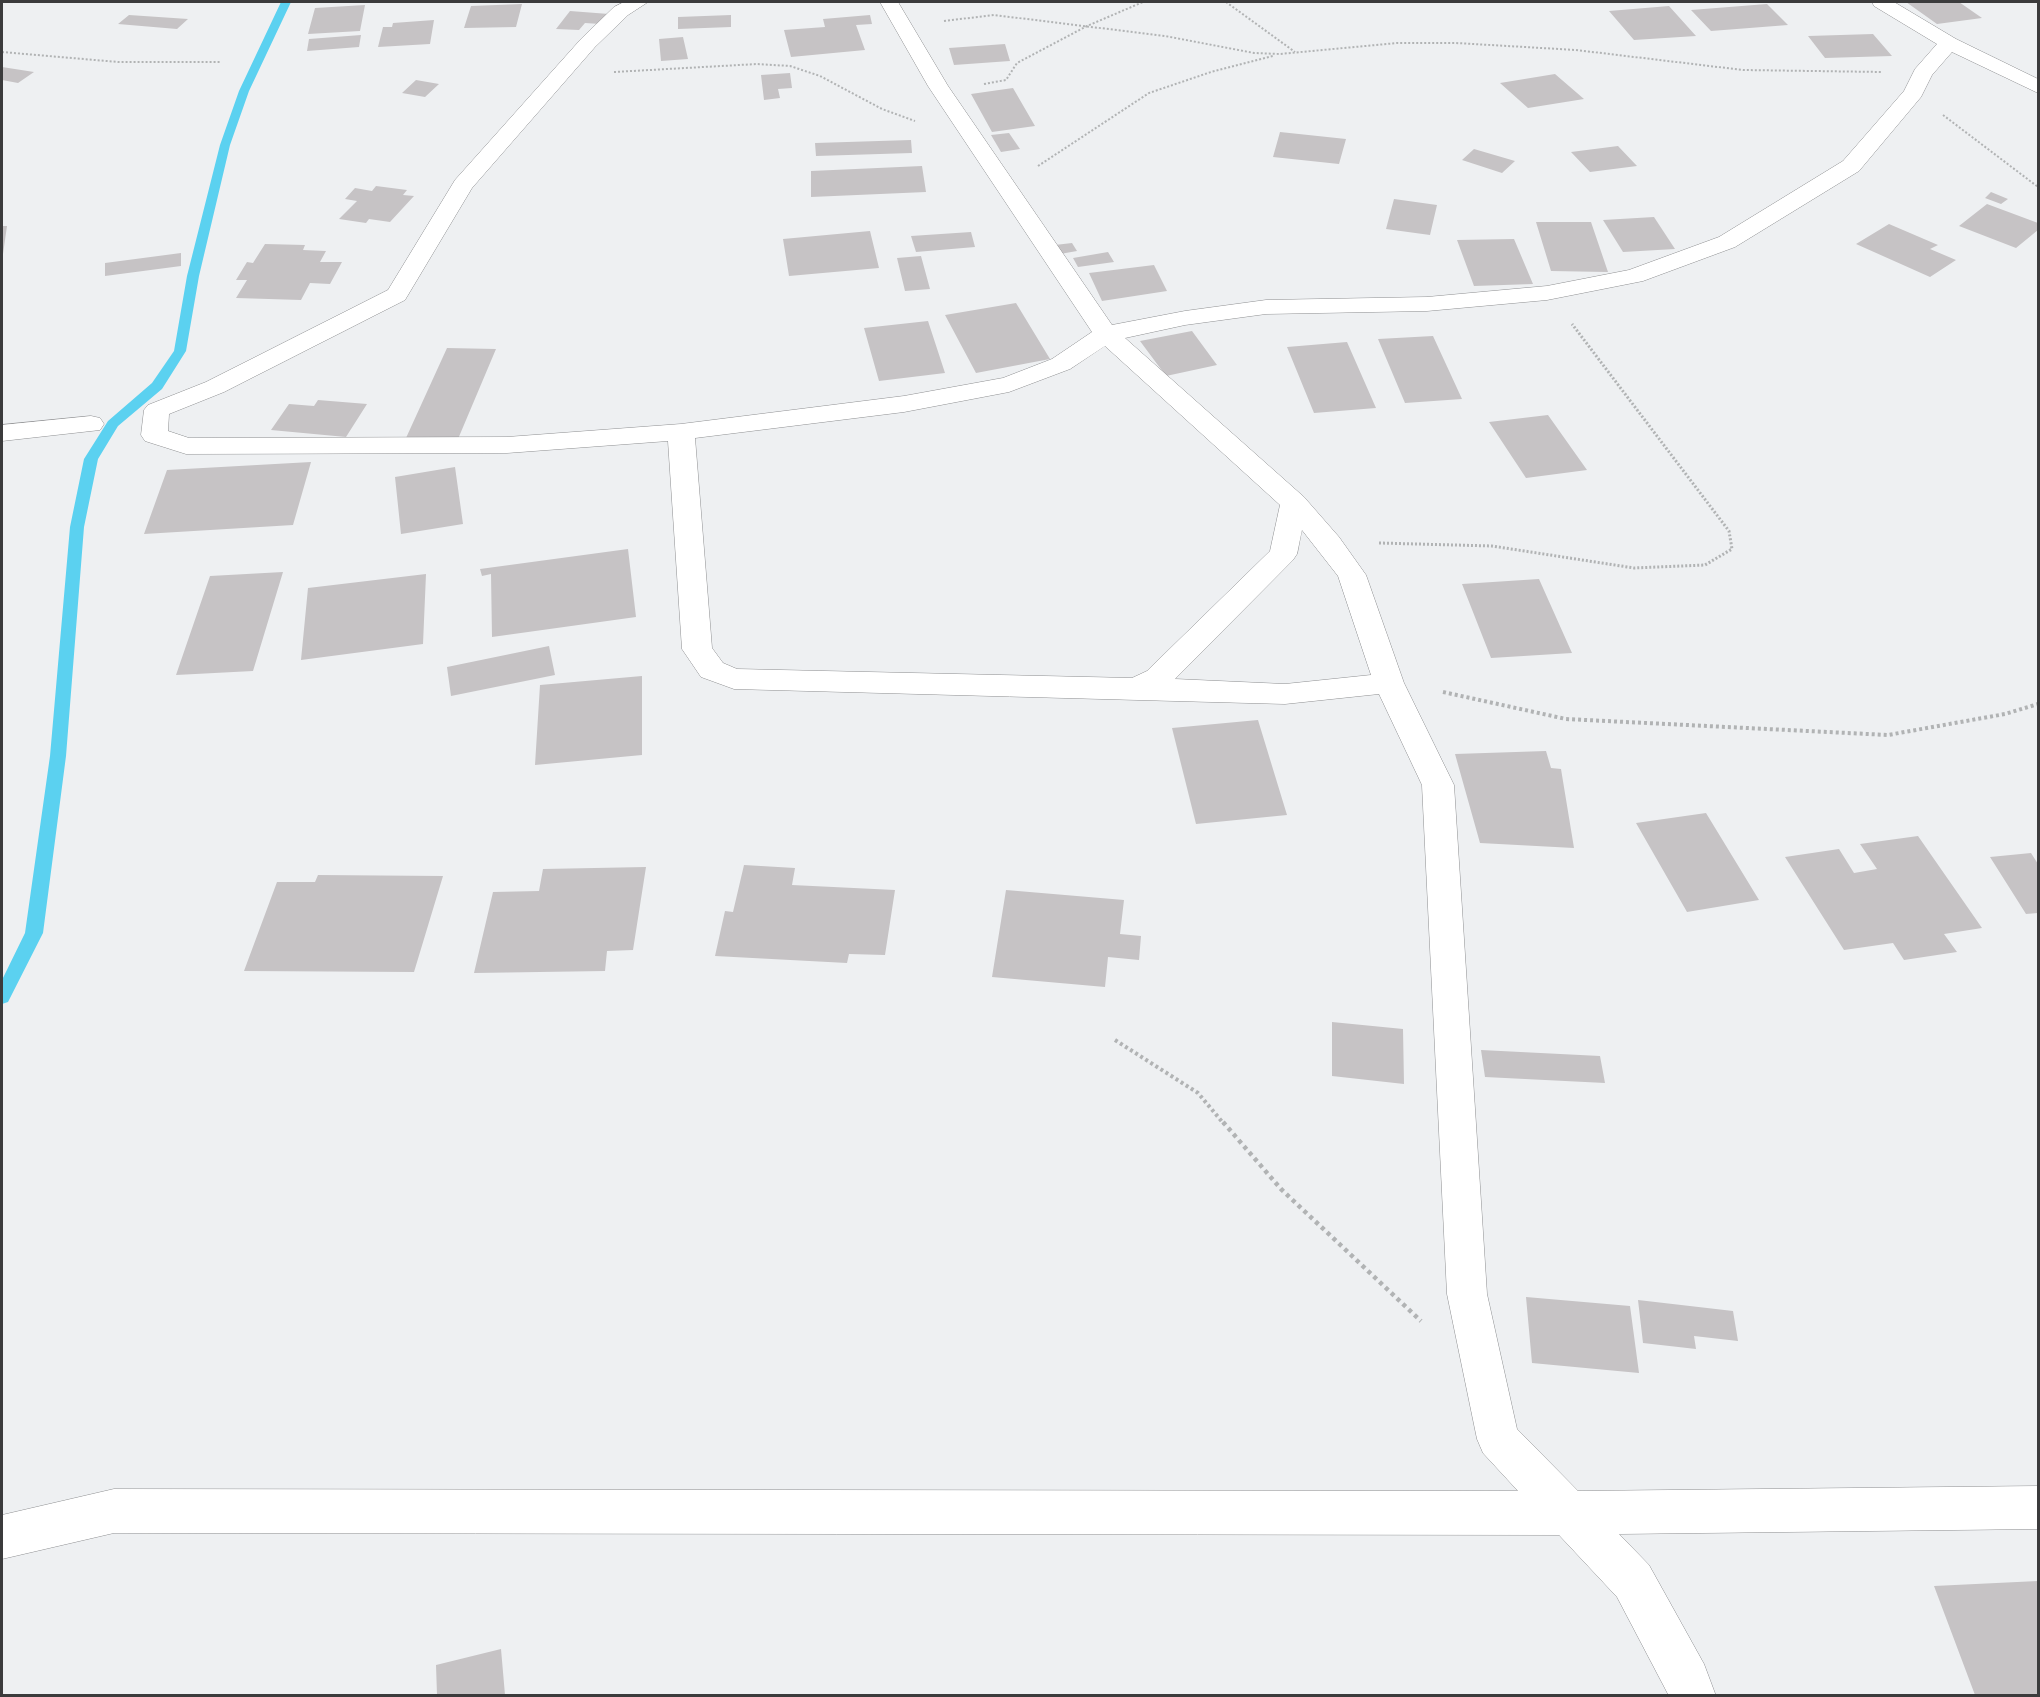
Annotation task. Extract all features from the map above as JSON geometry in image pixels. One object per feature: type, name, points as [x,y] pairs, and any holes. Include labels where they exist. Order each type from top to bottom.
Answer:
[{"type":"street","points":[[638,2],[621,11],[463,186],[397,295],[215,387],[157,410],[154,435],[186,446],[495,445],[681,432],[904,404],[1009,384],[1061,364],[1106,334],[1185,318],[1266,307],[1427,304],[1547,293],[1635,276],[1727,242],[1851,166],[1948,43]]},
{"type":"street","points":[[1881,2],[1948,43],[1984,58],[2038,87]]},
{"type":"street","points":[[895,14],[975,143],[1106,334],[1294,503],[1329,543],[1352,575],[1389,683],[1438,785],[1467,1294],[1497,1439],[1633,1581],[1688,1680],[1693,1695]]},
{"type":"street","points":[[1984,58],[2028,59]]},
{"type":"street","points":[[2,433],[91,424]]},
{"type":"street","points":[[681,432],[698,649],[712,669],[734,679],[1135,688],[1285,694],[1389,683]]},
{"type":"street","points":[[1135,688],[1158,678],[1283,554],[1294,503]]},
{"type":"street","points":[[2,1537],[114,1511],[1569,1513],[2038,1508]]},
{"type":"path","points":[[938,86],[993,84],[1006,80],[1017,63],[1087,26],[1143,2]]},
{"type":"path","points":[[1226,2],[1296,52]]},
{"type":"path","points":[[895,14],[994,15],[1165,36],[1254,53],[1280,54]]},
{"type":"path","points":[[998,176],[1035,168],[1149,93],[1211,72],[1296,52],[1397,43],[1456,43],[1576,50],[1743,70],[1918,83],[2038,187]]},
{"type":"path","points":[[2,52],[118,62],[220,62]]},
{"type":"path","points":[[562,74],[757,64],[790,66],[820,76],[882,109],[975,143]]},
{"type":"path","points":[[1329,543],[1492,546],[1634,568],[1705,565],[1732,549],[1730,531],[1547,293]]},
{"type":"path","points":[[1389,683],[1566,719],[1888,735],[2005,714],[2038,704]]},
{"type":"path","points":[[1115,1040],[1198,1093],[1281,1189],[1425,1325]]},
{"type":"building","points":[[1906,2],[1959,2],[1982,18],[1937,24]]},
{"type":"building","points":[[522,4],[516,27],[464,28],[471,6]]},
{"type":"building","points":[[1767,4],[1788,25],[1711,31],[1691,10]]},
{"type":"building","points":[[365,5],[360,31],[308,34],[315,8]]},
{"type":"building","points":[[1669,6],[1696,36],[1634,40],[1609,11]]},
{"type":"building","points":[[570,11],[609,14],[600,24],[585,23],[579,30],[556,29]]},
{"type":"building","points":[[129,15],[188,19],[177,29],[118,24]]},
{"type":"building","points":[[731,15],[731,27],[678,29],[678,17]]},
{"type":"building","points":[[870,15],[872,24],[856,25],[865,50],[791,57],[784,30],[825,27],[823,19]]},
{"type":"building","points":[[434,20],[430,44],[378,47],[383,27],[392,27],[393,23]]},
{"type":"building","points":[[1873,34],[1892,56],[1825,58],[1808,36]]},
{"type":"building","points":[[361,35],[359,47],[307,51],[309,39]]},
{"type":"building","points":[[683,37],[688,59],[661,61],[659,39]]},
{"type":"building","points":[[1005,44],[1010,61],[954,65],[949,48]]},
{"type":"building","points":[[2,67],[34,72],[18,83],[2,80]]},
{"type":"building","points":[[790,73],[792,88],[778,89],[780,98],[764,100],[761,75]]},
{"type":"building","points":[[1555,74],[1584,99],[1528,108],[1500,83]]},
{"type":"building","points":[[416,80],[439,84],[425,97],[402,93]]},
{"type":"building","points":[[1013,88],[1035,126],[992,132],[971,94]]},
{"type":"building","points":[[1280,132],[1346,139],[1339,164],[1273,157]]},
{"type":"building","points":[[1009,133],[1020,149],[1001,152],[991,135]]},
{"type":"building","points":[[911,140],[912,153],[816,156],[815,143]]},
{"type":"building","points":[[1618,146],[1637,166],[1590,172],[1571,152]]},
{"type":"building","points":[[1474,149],[1515,161],[1502,173],[1462,160]]},
{"type":"building","points":[[922,166],[926,192],[811,197],[811,171]]},
{"type":"building","points":[[376,186],[407,190],[403,195],[414,196],[390,222],[369,219],[366,223],[339,219],[357,201],[345,199],[355,188],[372,191]]},
{"type":"building","points":[[1991,192],[2008,199],[2001,204],[1985,198]]},
{"type":"building","points":[[1394,199],[1437,205],[1430,235],[1386,229]]},
{"type":"building","points":[[1987,204],[2038,223],[2038,230],[2016,248],[1959,226]]},
{"type":"building","points":[[1654,217],[1675,249],[1623,252],[1603,220]]},
{"type":"building","points":[[1536,222],[1591,222],[1608,272],[1551,271]]},
{"type":"building","points":[[1889,224],[1938,245],[1930,249],[1956,260],[1930,277],[1856,244]]},
{"type":"building","points":[[2,226],[7,226],[3,254],[2,254]]},
{"type":"building","points":[[870,231],[879,268],[789,276],[783,239]]},
{"type":"building","points":[[971,232],[975,247],[916,252],[911,236]]},
{"type":"building","points":[[1514,239],[1533,284],[1474,286],[1457,240]]},
{"type":"building","points":[[1072,243],[1077,251],[1060,254],[1055,245]]},
{"type":"building","points":[[265,244],[305,245],[303,250],[326,251],[320,262],[342,262],[330,284],[310,283],[301,300],[236,298],[247,280],[236,280],[247,262],[253,263]]},
{"type":"building","points":[[1108,252],[1114,262],[1078,267],[1073,258]]},
{"type":"building","points":[[181,253],[181,266],[105,276],[105,263]]},
{"type":"building","points":[[921,256],[930,289],[905,291],[897,258]]},
{"type":"building","points":[[1154,265],[1167,291],[1102,301],[1089,273]]},
{"type":"building","points":[[1016,303],[1050,359],[976,373],[945,315]]},
{"type":"building","points":[[928,321],[945,373],[879,381],[864,328]]},
{"type":"building","points":[[1192,331],[1217,365],[1166,376],[1140,341]]},
{"type":"building","points":[[1433,336],[1462,399],[1405,403],[1378,339]]},
{"type":"building","points":[[1347,342],[1376,408],[1314,413],[1287,347]]},
{"type":"building","points":[[447,348],[496,349],[458,439],[406,438]]},
{"type":"building","points":[[318,400],[367,404],[346,437],[271,430],[289,404],[314,406]]},
{"type":"building","points":[[1548,415],[1587,470],[1526,478],[1489,422]]},
{"type":"building","points":[[311,462],[293,525],[144,534],[167,470]]},
{"type":"building","points":[[455,467],[463,524],[401,534],[395,477]]},
{"type":"building","points":[[628,549],[636,617],[492,637],[491,574],[482,576],[480,569]]},
{"type":"building","points":[[283,572],[253,671],[176,675],[210,576]]},
{"type":"building","points":[[426,574],[423,644],[301,660],[308,588]]},
{"type":"building","points":[[1539,579],[1572,653],[1491,658],[1462,584]]},
{"type":"building","points":[[549,646],[555,675],[451,696],[447,667]]},
{"type":"building","points":[[642,676],[642,755],[535,765],[540,685]]},
{"type":"building","points":[[1258,720],[1287,815],[1196,824],[1172,728]]},
{"type":"building","points":[[1546,751],[1551,768],[1561,769],[1574,848],[1480,843],[1455,754]]},
{"type":"building","points":[[1706,813],[1759,900],[1687,912],[1636,823]]},
{"type":"building","points":[[1918,836],[1982,928],[1944,934],[1957,952],[1904,960],[1893,943],[1844,950],[1785,857],[1839,849],[1854,873],[1877,869],[1860,844]]},
{"type":"building","points":[[2031,853],[2038,864],[2038,913],[2026,914],[1990,857]]},
{"type":"building","points":[[744,865],[795,868],[792,885],[895,890],[885,955],[849,954],[847,963],[715,956],[725,911],[733,912]]},
{"type":"building","points":[[646,867],[633,950],[607,951],[605,971],[474,973],[493,892],[539,891],[543,869]]},
{"type":"building","points":[[318,875],[443,876],[414,972],[244,971],[277,882],[315,882]]},
{"type":"building","points":[[1006,890],[1124,900],[1120,934],[1141,936],[1139,960],[1108,957],[1105,987],[992,977]]},
{"type":"building","points":[[1332,1022],[1403,1029],[1404,1084],[1332,1076]]},
{"type":"building","points":[[1481,1050],[1600,1056],[1605,1083],[1485,1077]]},
{"type":"building","points":[[1526,1297],[1630,1306],[1639,1373],[1532,1363]]},
{"type":"building","points":[[1638,1300],[1733,1311],[1738,1341],[1694,1336],[1696,1349],[1643,1343]]},
{"type":"building","points":[[2038,1581],[2038,1695],[1975,1695],[1934,1586]]},
{"type":"building","points":[[501,1649],[505,1695],[437,1695],[436,1665]]},
{"type":"waterway","points":[[2,997],[34,933],[58,756],[77,527],[91,459],[113,424],[157,386],[180,351],[193,276],[225,145],[244,91],[286,2]]}]
